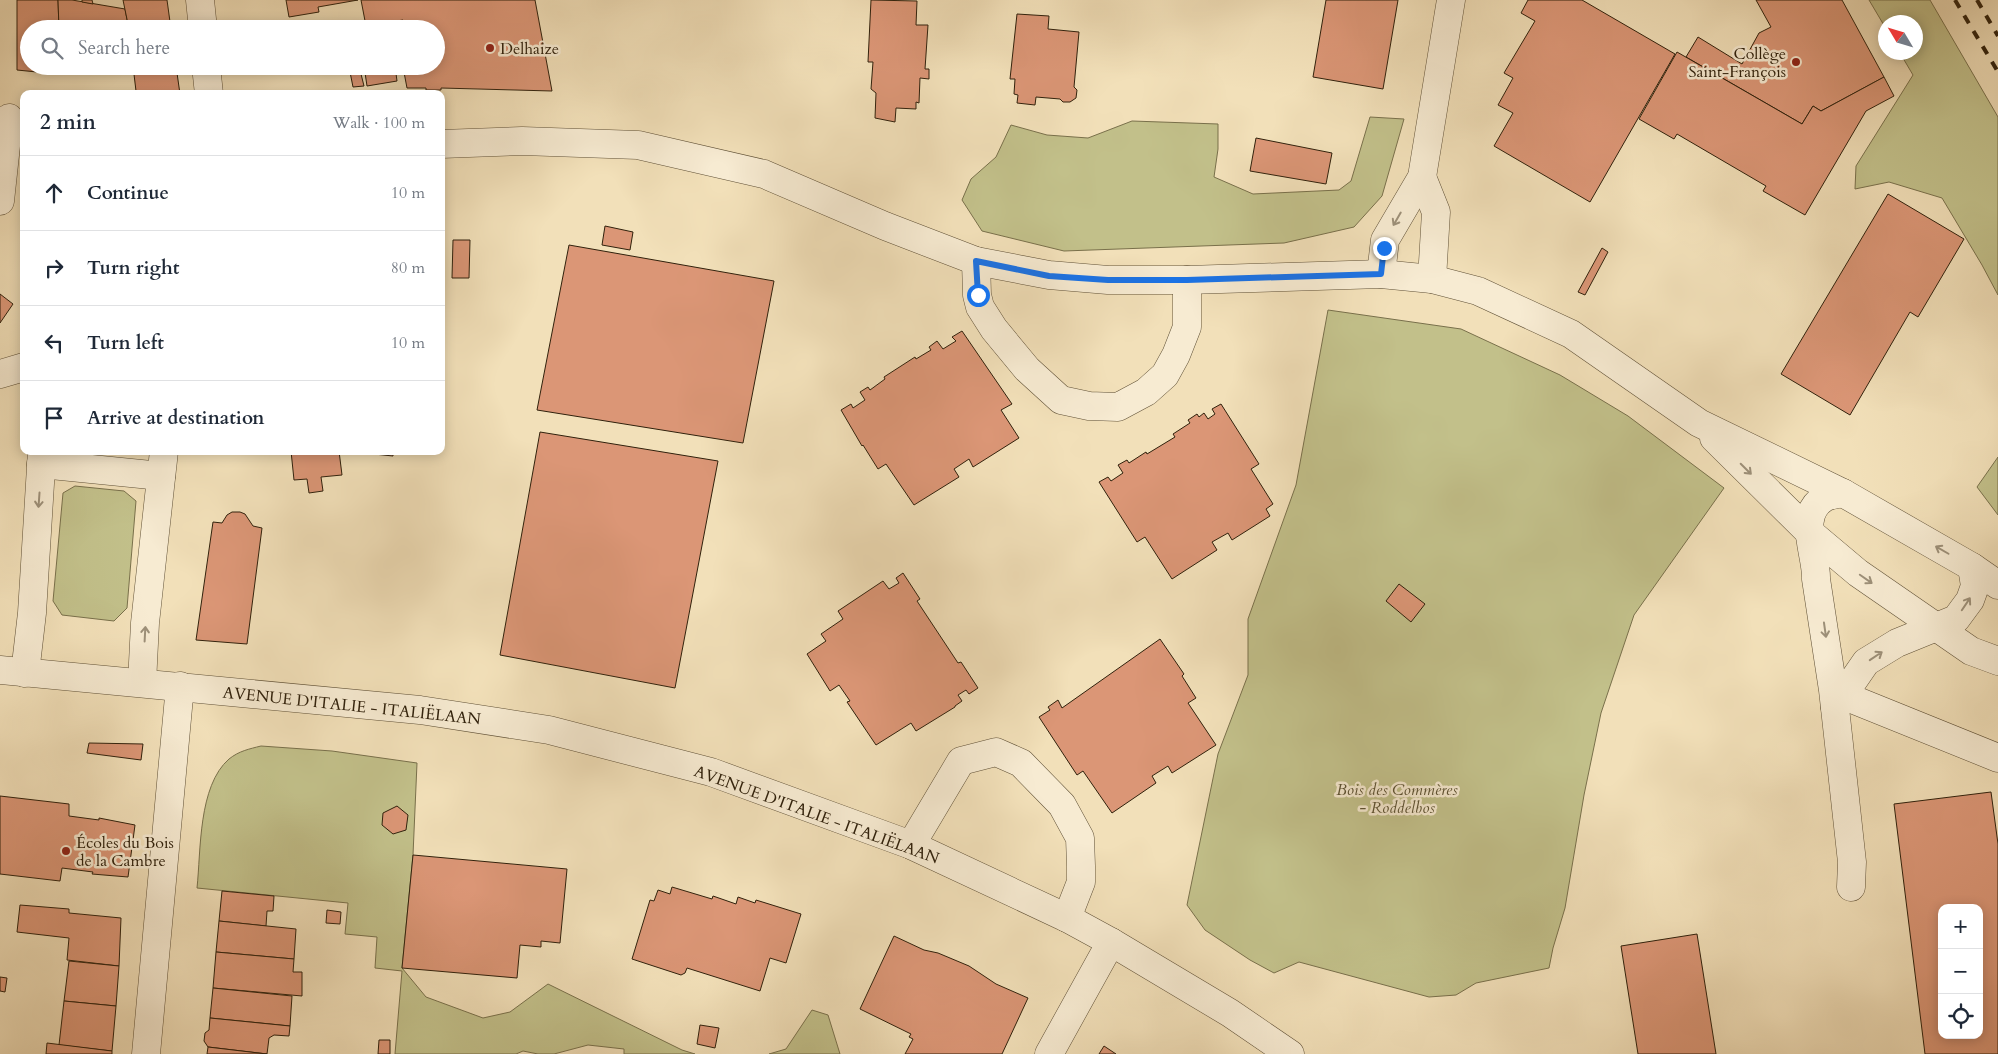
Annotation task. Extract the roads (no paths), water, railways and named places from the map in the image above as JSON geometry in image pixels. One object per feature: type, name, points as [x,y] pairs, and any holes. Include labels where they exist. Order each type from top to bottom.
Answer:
[{"type":"street","points":[[200,0],[202,20]]},
{"type":"street","points":[[1381,274],[1385,240],[1422,177],[1451,0]]},
{"type":"street","points":[[207,75],[209,90]]},
{"type":"street","points":[[0,201],[11,119]]},
{"type":"street","points":[[445,144],[522,141],[638,146],[764,174],[885,226],[976,261],[1049,276],[1108,280],[1187,280],[1381,274],[1432,279],[1478,291],[1571,334],[1699,423],[1843,493],[1972,567],[1998,586]]},
{"type":"street","points":[[1422,177],[1436,212],[1432,279]]},
{"type":"street","points":[[976,261],[979,301],[994,329],[1027,369],[1061,400],[1089,406],[1118,407],[1146,392],[1165,375],[1176,355],[1187,327],[1187,280]]},
{"type":"street","points":[[0,374],[20,368]]},
{"type":"street","points":[[1699,423],[1808,530],[1858,573],[1971,651],[1998,661]]},
{"type":"street","points":[[13,672],[32,613],[42,458],[163,464],[145,623],[142,683]]},
{"type":"street","points":[[1843,493],[1824,498],[1813,510],[1808,530],[1817,567],[1816,579],[1838,701],[1852,862],[1851,887]]},
{"type":"street","points":[[1838,701],[1866,662],[1897,643],[1956,619],[1970,600],[1975,586],[1972,567]]},
{"type":"street","name":"AVENUE D'ITALIE - ITALIËLAAN","points":[[13,672],[180,686],[420,710],[548,730],[711,772],[911,846],[1067,918],[1230,1013],[1290,1054]]},
{"type":"street","points":[[146,1054],[180,686]]},
{"type":"street","points":[[1838,701],[1998,758]]},
{"type":"street","points":[[911,846],[962,760],[996,752],[1021,762],[1062,805],[1080,838],[1080,882],[1067,918]]},
{"type":"street","points":[[1049,1054],[1110,942]]},
{"type":"railway","points":[[1955,0],[1998,72]]},
{"type":"railway","points":[[1977,0],[1998,36]]},
{"type":"place","name":"Delhaize","points":[[490,48]]},
{"type":"place","name":"Collège Saint-François","points":[[1796,62]]},
{"type":"place","name":"Écoles du Bois de la Cambre","points":[[66,851]]},
{"type":"park label","name":"Bois des Commères - Roddelbos","points":[[1397,798]]}]
